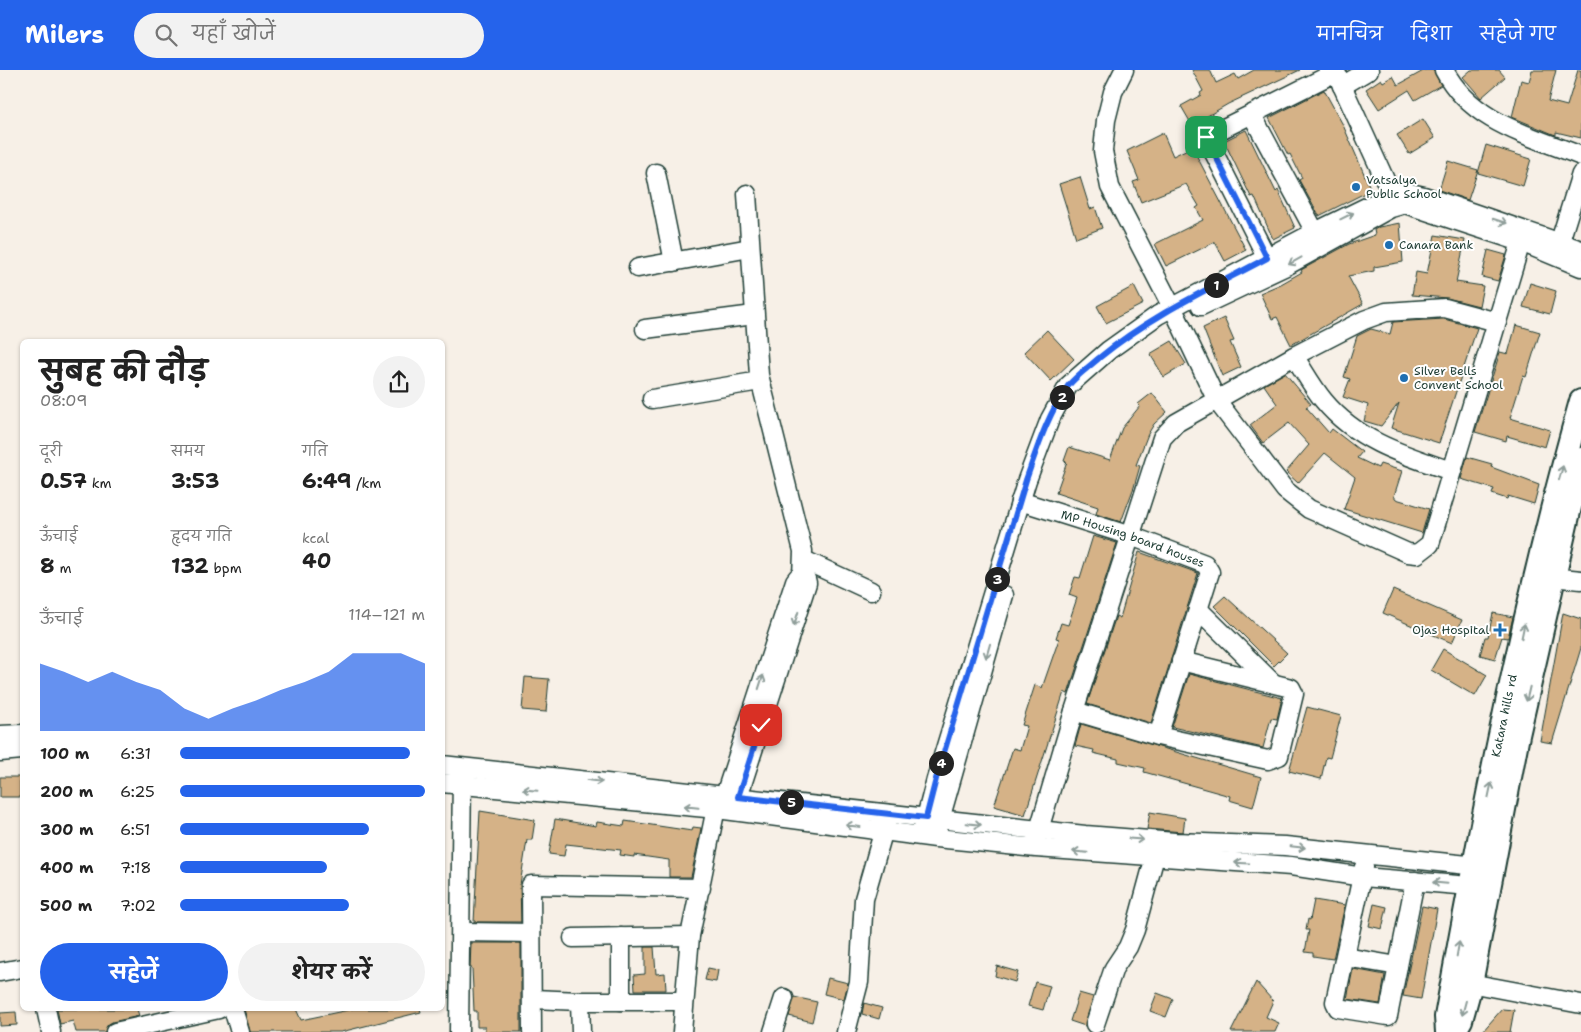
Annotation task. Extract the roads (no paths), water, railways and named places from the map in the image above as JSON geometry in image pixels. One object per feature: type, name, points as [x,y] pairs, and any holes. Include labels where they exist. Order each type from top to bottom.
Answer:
[{"type":"main road","name":"Katara hills rd","points":[[1565,524],[1581,401]]},
{"type":"main road","name":"Katara hills rd","points":[[1454,1032],[1461,1020],[1462,982],[1545,576],[1565,524],[1581,459]]},
{"type":"main road","name":"Katara hills rd","points":[[1447,1032],[1446,1017],[1462,982]]},
{"type":"street","points":[[1124,70],[1113,92],[1106,120],[1103,151],[1110,187],[1175,312],[1217,401],[1285,490],[1309,509],[1408,553],[1417,554],[1430,544],[1450,471],[1521,242]]},
{"type":"street","points":[[1267,258],[1206,137],[1252,114],[1342,75],[1369,70]]},
{"type":"street","points":[[1444,70],[1453,88],[1490,120],[1581,156]]},
{"type":"street","points":[[1342,75],[1402,199],[1521,242],[1581,267]]},
{"type":"street","points":[[1252,114],[1315,232]]},
{"type":"street","points":[[656,173],[674,262]]},
{"type":"street","points":[[1560,241],[1581,174]]},
{"type":"street","points":[[682,1032],[690,936],[724,799],[794,581],[803,569],[760,381],[747,194]]},
{"type":"street","points":[[1175,312],[1288,265],[1402,199]]},
{"type":"street","points":[[929,837],[1025,502],[1058,424],[1072,400],[1088,382],[1120,354],[1175,312],[1267,258],[1315,232],[1402,199],[1560,241],[1581,250]]},
{"type":"street","points":[[638,268],[750,248]]},
{"type":"street","points":[[1034,848],[1074,711],[1162,438],[1176,423],[1294,356],[1364,320],[1386,312],[1445,308],[1496,322]]},
{"type":"street","points":[[645,329],[754,315]]},
{"type":"street","points":[[1294,356],[1324,401],[1359,433],[1384,448],[1450,471]]},
{"type":"street","points":[[652,399],[760,381]]},
{"type":"street","name":"MP Housing board houses","points":[[1025,502],[1131,536],[1208,566],[1210,572],[1158,736]]},
{"type":"street","points":[[803,569],[871,591]]},
{"type":"street","points":[[1545,576],[1581,580]]},
{"type":"street","points":[[1198,609],[1273,684]]},
{"type":"street","points":[[1074,711],[1158,736],[1268,760],[1275,758],[1280,753],[1294,694],[1288,687],[1181,661]]},
{"type":"street","points":[[0,735],[20,734]]},
{"type":"street","points":[[0,752],[20,750]]},
{"type":"street","points":[[445,766],[462,775],[724,799],[886,822],[929,837],[1156,858],[1291,866],[1363,877],[1415,881],[1482,877]]},
{"type":"street","points":[[445,782],[462,775]]},
{"type":"street","points":[[454,1031],[462,932],[462,775]]},
{"type":"street","points":[[724,799],[886,822],[933,819],[1159,841],[1285,846],[1366,855],[1482,877]]},
{"type":"street","points":[[846,1032],[859,982],[864,900],[886,822]]},
{"type":"street","points":[[1095,1024],[1114,968],[1128,947],[1135,930],[1156,858],[1159,841]]},
{"type":"street","points":[[1366,855],[1363,877],[1335,1002],[1336,1007],[1383,1017],[1388,1016],[1415,881]]},
{"type":"street","points":[[532,1032],[531,885],[701,888]]},
{"type":"street","points":[[462,932],[531,933]]},
{"type":"street","points":[[573,938],[690,936]]},
{"type":"street","points":[[621,937],[621,1001]]},
{"type":"street","points":[[1345,958],[1398,966]]},
{"type":"street","points":[[0,972],[20,968]]},
{"type":"street","points":[[1462,982],[1576,1003]]},
{"type":"street","points":[[773,1032],[784,998]]},
{"type":"street","points":[[533,999],[684,1001]]},
{"type":"street","points":[[580,1001],[581,1032]]},
{"type":"street","points":[[46,1011],[51,1032]]},
{"type":"street","points":[[115,1032],[180,1012],[193,1011]]},
{"type":"street","points":[[234,1011],[240,1032]]},
{"type":"place","name":"Vatsalya Public School","points":[[1356,187]]},
{"type":"place","name":"Canara Bank","points":[[1389,245]]},
{"type":"place","name":"Silver Bells Convent School","points":[[1404,378]]},
{"type":"place","name":"Ojas Hospital","points":[[1500,630]]}]
